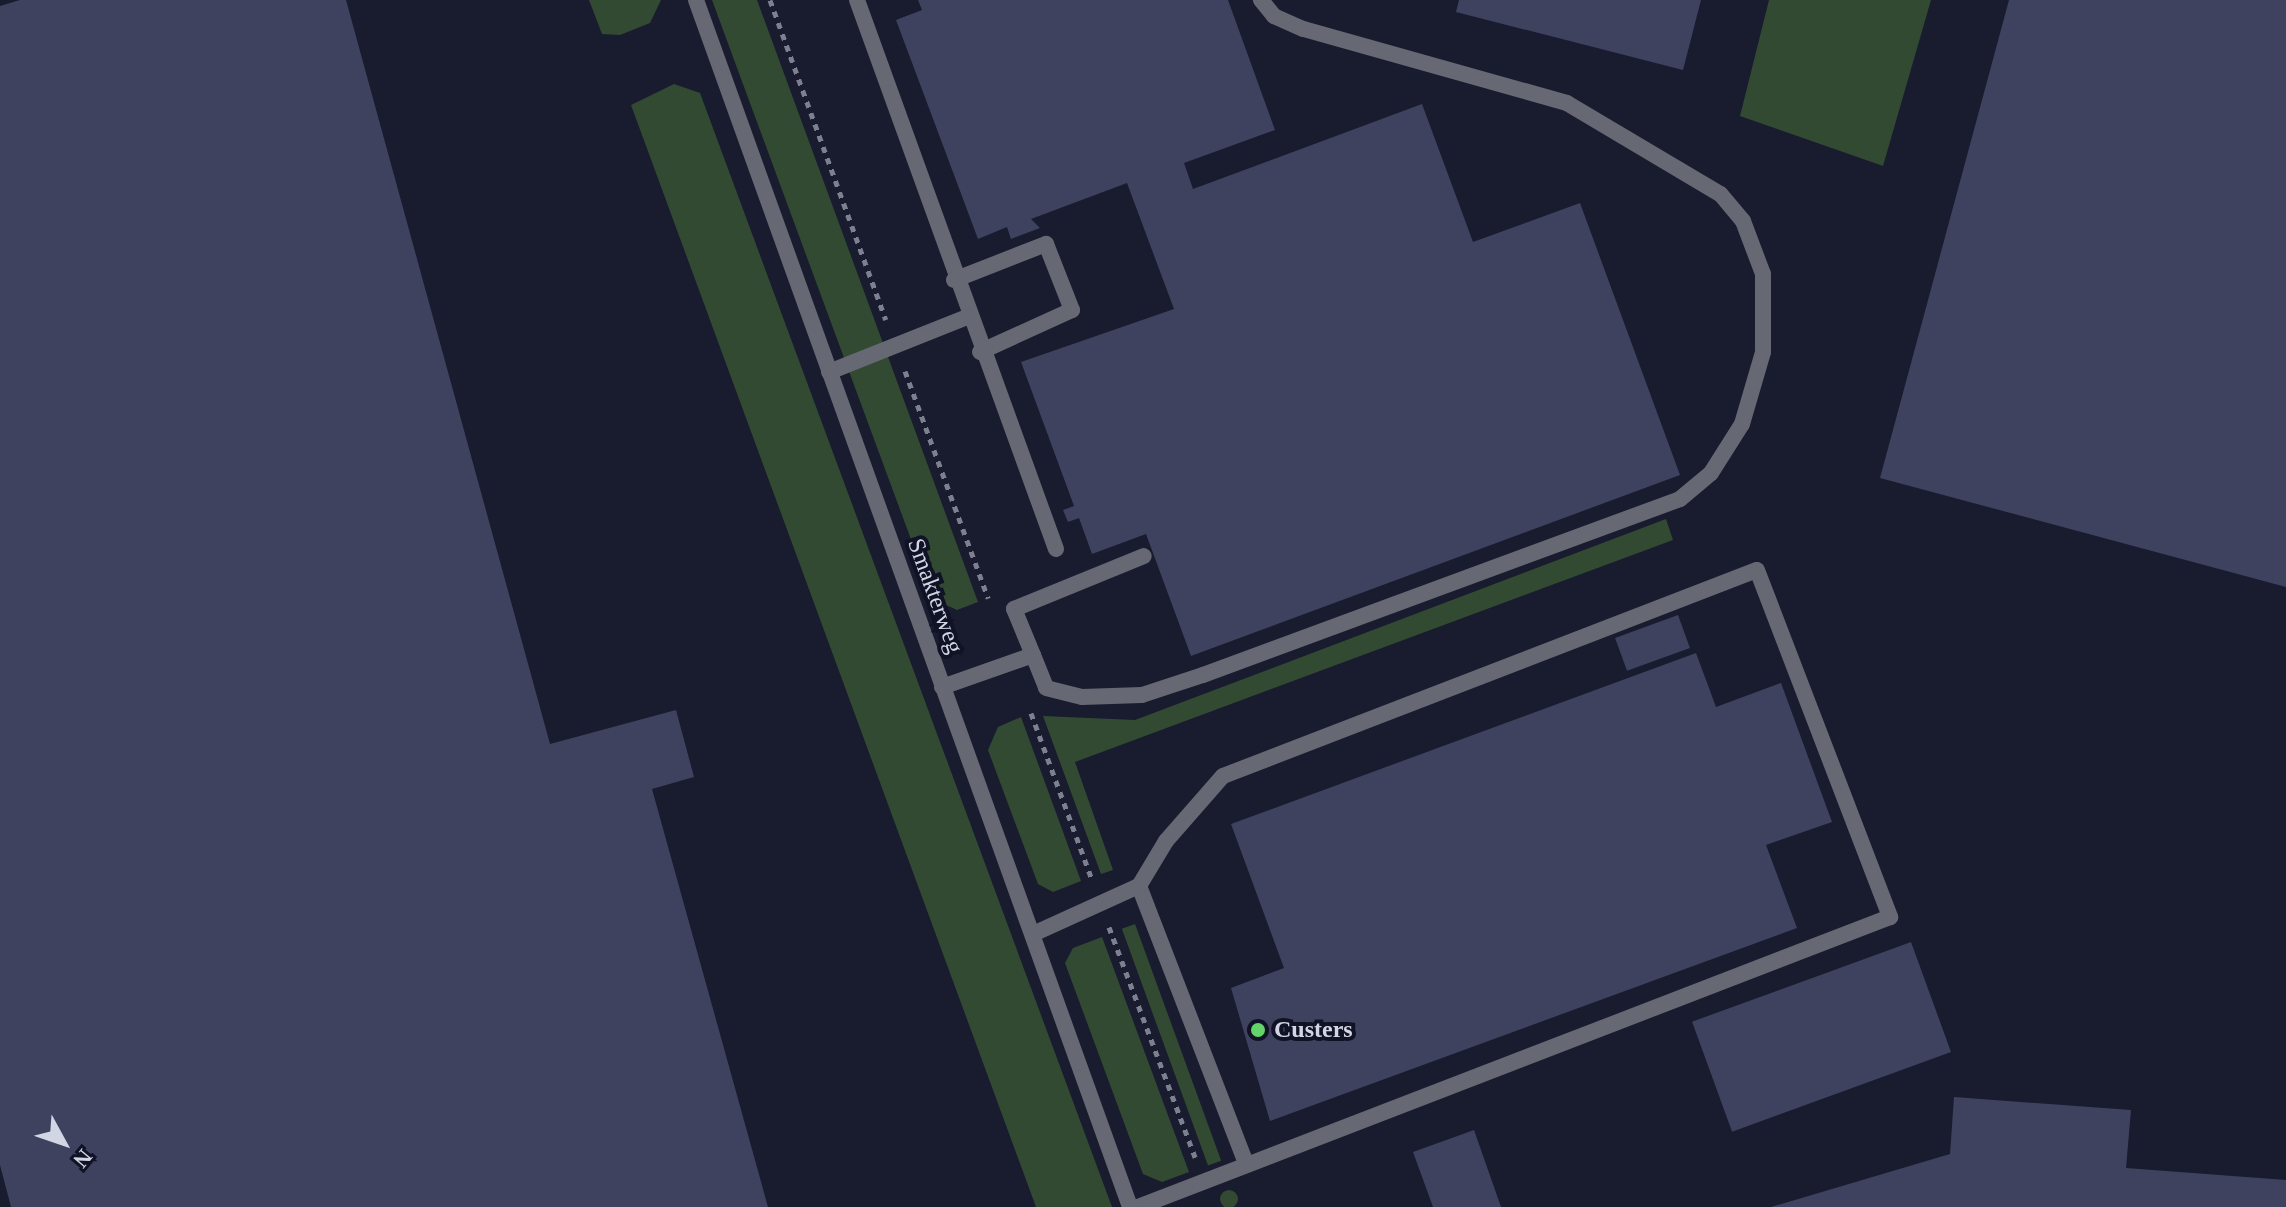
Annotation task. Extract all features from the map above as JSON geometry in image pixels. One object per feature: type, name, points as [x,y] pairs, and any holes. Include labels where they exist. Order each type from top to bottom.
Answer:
[{"type":"street","name":"Smakterweg","points":[[696,0],[1130,1207]]},
{"type":"street","points":[[857,0],[967,317],[1056,549]]},
{"type":"street","points":[[1144,556],[1014,609],[1046,688],[1082,697],[1142,695],[1680,499],[1711,473],[1742,424],[1763,352],[1763,274],[1743,221],[1720,194],[1567,103],[1303,29],[1274,16],[1261,0]]},
{"type":"street","points":[[954,280],[1046,244],[1072,310],[980,352]]},
{"type":"street","points":[[829,372],[967,317]]},
{"type":"street","points":[[1033,934],[1139,886],[1166,841],[1223,776],[1757,570],[1890,917],[1138,1207]]},
{"type":"street","points":[[942,687],[1033,655]]},
{"type":"street","points":[[1139,886],[1246,1163]]},
{"type":"green space","points":[[589,0],[661,0],[650,23],[620,35],[602,34]]},
{"type":"green space","points":[[712,0],[757,0],[978,602],[957,610],[933,599]]},
{"type":"green space","points":[[1769,0],[1931,0],[1883,166],[1740,116]]},
{"type":"green space","points":[[674,84],[700,93],[1112,1207],[1036,1207],[631,105]]},
{"type":"green space","points":[[1666,519],[1673,540],[1075,762],[1113,870],[1101,874],[1043,716],[1135,720]]},
{"type":"green space","points":[[1021,717],[1081,881],[1053,892],[1038,884],[988,750],[998,727]]},
{"type":"green space","points":[[1135,924],[1221,1161],[1208,1166],[1122,929]]},
{"type":"green space","points":[[1102,937],[1189,1172],[1162,1182],[1143,1174],[1065,963],[1073,948]]},
{"type":"green space","points":[[1229,1190],[1238,1199],[1229,1208],[1220,1199]]},
{"type":"building","points":[[20,0],[346,0],[550,744],[676,710],[694,777],[652,789],[768,1207],[11,1207],[0,1165],[0,6]]},
{"type":"building","points":[[918,0],[1228,0],[1275,130],[1184,163],[1193,189],[1422,104],[1473,242],[1580,203],[1680,475],[1191,656],[1146,534],[1092,554],[1079,518],[1068,522],[1063,510],[1074,506],[1021,362],[1174,309],[1127,183],[1031,219],[1040,228],[1011,239],[1007,227],[978,239],[896,20],[922,10]]},
{"type":"building","points":[[1459,0],[1701,0],[1683,70],[1456,12]]},
{"type":"building","points":[[2009,0],[2286,0],[2286,587],[1880,478]]},
{"type":"building","points":[[1678,615],[1690,648],[1627,671],[1615,638]]},
{"type":"building","points":[[1696,653],[1716,707],[1781,683],[1832,822],[1766,845],[1797,928],[1270,1121],[1231,988],[1284,968],[1231,824]]},
{"type":"building","points":[[1911,942],[1951,1052],[1732,1132],[1692,1022]]},
{"type":"building","points":[[1954,1097],[2131,1110],[2126,1168],[2286,1180],[2286,1207],[1771,1207],[1950,1154]]},
{"type":"building","points":[[1474,1130],[1501,1207],[1433,1207],[1413,1152]]},
{"type":"place","name":"Custers","points":[[1258,1030]]}]
